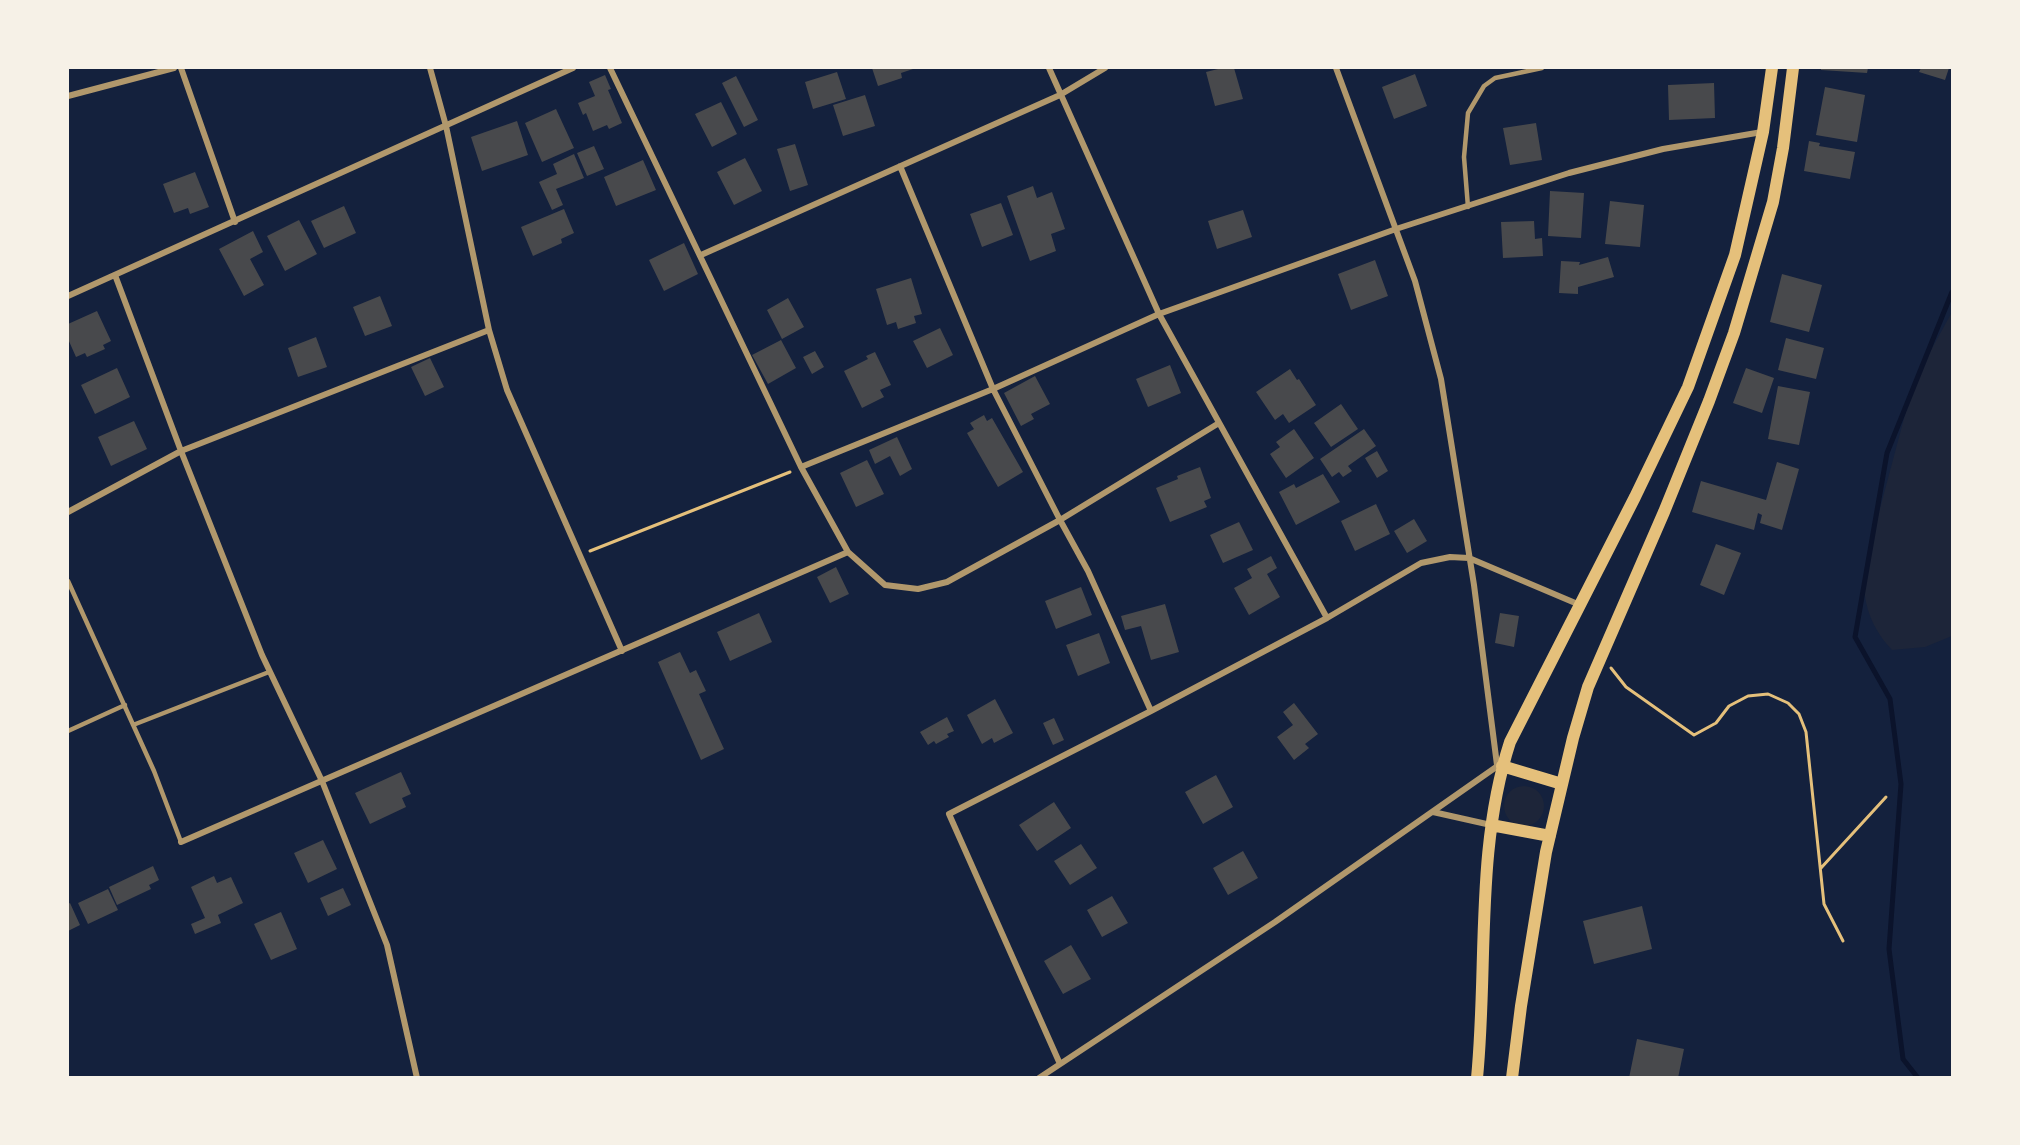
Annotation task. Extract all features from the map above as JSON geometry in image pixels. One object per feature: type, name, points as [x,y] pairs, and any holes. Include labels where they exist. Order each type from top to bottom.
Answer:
[{"type":"main road","points":[[1477,1077],[1488,842],[1500,766],[1688,387],[1735,255],[1762,132],[1772,68]]},
{"type":"main road","points":[[1512,1077],[1521,1006],[1550,836],[1588,687],[1664,512],[1734,333],[1773,202],[1783,148],[1792,68]]},
{"type":"main road","points":[[1500,766],[1562,784]]},
{"type":"main road","points":[[1491,825],[1550,836]]},
{"type":"street","points":[[68,96],[174,68]]},
{"type":"street","points":[[181,68],[235,222]]},
{"type":"street","points":[[430,68],[446,126],[489,330],[507,390],[622,651]]},
{"type":"street","points":[[68,296],[573,68]]},
{"type":"street","points":[[610,68],[801,467],[848,552],[885,585],[918,589],[947,582],[1060,520],[1219,423]]},
{"type":"street","points":[[1049,68],[1159,314],[1327,618]]},
{"type":"street","points":[[701,255],[1060,95],[1105,68]]},
{"type":"street","points":[[1039,1077],[1275,922],[1500,766],[1441,379],[1415,281],[1336,68]]},
{"type":"street","points":[[801,467],[993,389],[1159,314],[1396,229],[1569,173],[1663,149],[1762,132]]},
{"type":"street","points":[[900,166],[993,389],[1088,571],[1151,711]]},
{"type":"street","points":[[115,275],[181,451],[269,672],[322,781],[387,945],[417,1077]]},
{"type":"street","points":[[68,512],[181,451],[489,330]]},
{"type":"street","points":[[181,842],[848,552]]},
{"type":"street","points":[[1060,1064],[950,814],[1327,618],[1421,563],[1449,557],[1469,558],[1580,605]]},
{"type":"street","points":[[1433,812],[1491,825]]},
{"type":"lane","points":[[1468,207],[1464,157],[1468,113],[1484,86],[1495,78],[1542,68]]},
{"type":"lane","points":[[68,581],[154,771],[181,842]]},
{"type":"lane","points":[[133,725],[269,672]]},
{"type":"lane","points":[[68,731],[125,705]]},
{"type":"path","points":[[580,555],[801,467]]},
{"type":"path","points":[[1601,655],[1626,687],[1694,735],[1716,723],[1730,706],[1748,696],[1768,694],[1788,703],[1799,714],[1806,732],[1824,903],[1843,941]]},
{"type":"path","points":[[1821,868],[1886,797]]},
{"type":"shaded area","points":[[1952,312],[1952,636],[1925,647],[1892,650],[1877,630],[1868,609],[1864,586],[1866,561],[1914,381]]},
{"type":"shaded area","points":[[1524,786],[1538,792],[1544,806],[1538,820],[1524,826],[1510,820],[1504,806],[1510,792]]},
{"type":"building","points":[[872,68],[916,68],[901,73],[902,78],[878,86]]},
{"type":"building","points":[[1234,68],[1243,99],[1215,106],[1206,72]]},
{"type":"building","points":[[1821,68],[1868,68],[1867,73],[1821,70]]},
{"type":"building","points":[[1921,68],[1949,68],[1945,80],[1919,72]]},
{"type":"building","points":[[837,72],[846,99],[813,109],[805,82]]},
{"type":"building","points":[[1415,74],[1427,106],[1394,119],[1382,87]]},
{"type":"building","points":[[605,75],[611,89],[608,90],[622,123],[609,129],[607,125],[593,131],[586,113],[583,115],[578,103],[595,96],[589,82]]},
{"type":"building","points":[[736,76],[758,120],[744,127],[722,83]]},
{"type":"building","points":[[1714,83],[1715,118],[1669,120],[1668,85]]},
{"type":"building","points":[[1825,87],[1865,95],[1857,142],[1816,135]]},
{"type":"building","points":[[865,95],[875,126],[843,136],[833,105]]},
{"type":"building","points":[[721,102],[737,134],[712,147],[695,114]]},
{"type":"building","points":[[556,109],[574,148],[542,162],[525,123]]},
{"type":"building","points":[[517,121],[528,155],[482,171],[471,137]]},
{"type":"building","points":[[1536,123],[1542,160],[1510,165],[1503,128]]},
{"type":"building","points":[[1809,141],[1820,143],[1819,146],[1855,152],[1850,179],[1804,171]]},
{"type":"building","points":[[795,144],[808,185],[790,191],[777,149]]},
{"type":"building","points":[[594,146],[604,169],[587,176],[577,153]]},
{"type":"building","points":[[574,154],[584,178],[556,189],[563,205],[552,210],[539,182],[557,174],[553,164]]},
{"type":"building","points":[[745,158],[762,191],[734,205],[717,172]]},
{"type":"building","points":[[643,160],[656,190],[616,206],[604,177]]},
{"type":"building","points":[[195,172],[209,207],[190,214],[188,208],[174,213],[163,184]]},
{"type":"building","points":[[1033,186],[1037,198],[1052,192],[1065,229],[1051,234],[1056,251],[1030,261],[1007,196]]},
{"type":"building","points":[[1550,191],[1584,193],[1581,238],[1548,236]]},
{"type":"building","points":[[1610,201],[1644,205],[1640,247],[1605,244]]},
{"type":"building","points":[[1001,203],[1013,235],[982,247],[970,214]]},
{"type":"building","points":[[344,206],[356,233],[324,248],[311,221]]},
{"type":"building","points":[[564,209],[574,233],[561,239],[562,243],[533,256],[521,227]]},
{"type":"building","points":[[1243,210],[1252,237],[1217,249],[1208,221]]},
{"type":"building","points":[[299,220],[317,254],[285,271],[267,236]]},
{"type":"building","points":[[1534,221],[1535,239],[1542,238],[1543,256],[1503,258],[1501,222]]},
{"type":"building","points":[[253,231],[263,252],[250,259],[264,285],[244,296],[219,249]]},
{"type":"building","points":[[684,243],[698,274],[664,291],[649,260]]},
{"type":"building","points":[[1608,257],[1614,277],[1578,287],[1578,294],[1559,293],[1561,261],[1580,262],[1579,265]]},
{"type":"building","points":[[1375,260],[1388,296],[1351,310],[1338,274]]},
{"type":"building","points":[[1782,274],[1822,285],[1809,332],[1770,322]]},
{"type":"building","points":[[911,278],[922,314],[914,316],[916,323],[898,329],[896,322],[887,325],[876,289]]},
{"type":"building","points":[[380,296],[392,326],[365,336],[353,307]]},
{"type":"building","points":[[788,298],[804,327],[782,339],[767,310]]},
{"type":"building","points":[[97,311],[111,341],[103,345],[105,349],[87,357],[85,353],[76,357],[68,339],[68,324]]},
{"type":"building","points":[[940,328],[953,355],[927,368],[913,341]]},
{"type":"building","points":[[316,337],[327,367],[298,377],[288,348]]},
{"type":"building","points":[[1786,338],[1824,348],[1816,379],[1778,370]]},
{"type":"building","points":[[781,340],[796,368],[768,384],[752,355]]},
{"type":"building","points":[[815,351],[824,367],[812,374],[803,357]]},
{"type":"building","points":[[875,352],[891,385],[880,390],[884,397],[862,408],[844,371],[868,359],[866,356]]},
{"type":"building","points":[[430,358],[444,387],[425,396],[411,367]]},
{"type":"building","points":[[1170,365],[1181,393],[1148,407],[1136,379]]},
{"type":"building","points":[[117,368],[130,397],[95,414],[81,385]]},
{"type":"building","points":[[1746,368],[1774,378],[1762,413],[1733,403]]},
{"type":"building","points":[[1290,369],[1316,405],[1289,423],[1283,414],[1275,420],[1256,392]]},
{"type":"building","points":[[1035,376],[1050,404],[1031,414],[1034,419],[1021,426],[1004,393]]},
{"type":"building","points":[[1778,386],[1810,392],[1799,445],[1768,439]]},
{"type":"building","points":[[1341,404],[1358,429],[1331,447],[1314,423]]},
{"type":"building","points":[[984,415],[987,421],[992,418],[1023,472],[998,487],[967,433],[974,429],[970,423]]},
{"type":"building","points":[[134,421],[147,449],[111,466],[98,437]]},
{"type":"building","points":[[1294,429],[1314,458],[1286,478],[1270,454],[1280,447],[1276,442]]},
{"type":"building","points":[[1364,429],[1376,446],[1348,466],[1352,471],[1343,477],[1339,472],[1332,477],[1320,459]]},
{"type":"building","points":[[897,437],[912,469],[900,476],[890,456],[875,464],[869,450]]},
{"type":"building","points":[[1377,451],[1388,471],[1377,478],[1365,458]]},
{"type":"building","points":[[867,460],[884,494],[856,507],[840,473]]},
{"type":"building","points":[[1777,462],[1799,469],[1782,530],[1760,523],[1762,515],[1758,513],[1754,530],[1692,512],[1701,481],[1766,500]]},
{"type":"building","points":[[1200,467],[1211,498],[1204,501],[1207,507],[1170,522],[1156,488]]},
{"type":"building","points":[[1323,474],[1340,502],[1296,525],[1279,492],[1294,484],[1296,488]]},
{"type":"building","points":[[1376,504],[1390,534],[1355,551],[1341,521]]},
{"type":"building","points":[[1414,519],[1427,541],[1407,553],[1394,531]]},
{"type":"building","points":[[1239,522],[1253,550],[1223,563],[1210,535]]},
{"type":"building","points":[[1716,544],[1741,553],[1724,595],[1700,585]]},
{"type":"building","points":[[1271,556],[1277,568],[1267,574],[1280,597],[1249,615],[1234,588],[1252,578],[1247,569]]},
{"type":"building","points":[[836,567],[849,594],[830,603],[817,577]]},
{"type":"building","points":[[1081,587],[1092,615],[1056,629],[1045,601]]},
{"type":"building","points":[[1165,604],[1179,652],[1151,660],[1141,626],[1125,630],[1121,616]]},
{"type":"building","points":[[759,613],[772,642],[730,661],[717,632]]},
{"type":"building","points":[[1500,613],[1519,616],[1514,647],[1495,643]]},
{"type":"building","points":[[1099,633],[1110,663],[1078,676],[1066,645]]},
{"type":"building","points":[[680,652],[690,673],[696,670],[706,691],[699,694],[724,749],[701,760],[658,662]]},
{"type":"building","points":[[995,699],[1013,733],[994,743],[992,738],[982,744],[967,715]]},
{"type":"building","points":[[1294,703],[1318,734],[1305,744],[1309,748],[1294,760],[1277,737],[1293,725],[1283,712]]},
{"type":"building","points":[[947,717],[954,731],[947,734],[949,737],[936,744],[934,741],[928,745],[920,732]]},
{"type":"building","points":[[1054,718],[1064,740],[1053,745],[1043,723]]},
{"type":"building","points":[[401,772],[411,794],[402,798],[406,807],[370,824],[355,793]]},
{"type":"building","points":[[1216,775],[1233,807],[1203,824],[1185,792]]},
{"type":"building","points":[[1054,802],[1071,828],[1037,851],[1019,825]]},
{"type":"building","points":[[323,840],[337,869],[308,883],[294,853]]},
{"type":"building","points":[[1081,844],[1097,868],[1070,885],[1054,861]]},
{"type":"building","points":[[1243,851],[1258,878],[1228,895],[1213,868]]},
{"type":"building","points":[[153,866],[159,880],[149,885],[151,889],[117,905],[109,887]]},
{"type":"building","points":[[214,876],[217,883],[231,877],[243,903],[218,915],[221,923],[195,934],[191,924],[205,918],[191,887]]},
{"type":"building","points":[[343,888],[351,905],[328,916],[320,898]]},
{"type":"building","points":[[108,889],[118,910],[88,924],[78,903]]},
{"type":"building","points":[[1112,896],[1128,923],[1102,937],[1087,910]]},
{"type":"building","points":[[70,903],[80,925],[68,931],[68,904]]},
{"type":"building","points":[[1642,906],[1652,949],[1594,964],[1583,921]]},
{"type":"building","points":[[281,912],[297,949],[271,960],[254,924]]},
{"type":"building","points":[[1071,945],[1091,979],[1063,994],[1044,961]]},
{"type":"building","points":[[1637,1039],[1684,1049],[1678,1078],[1629,1078]]},
{"type":"waterway","points":[[1918,1078],[1903,1059],[1889,949],[1901,784],[1890,699],[1855,637],[1887,453],[1952,292]]}]
